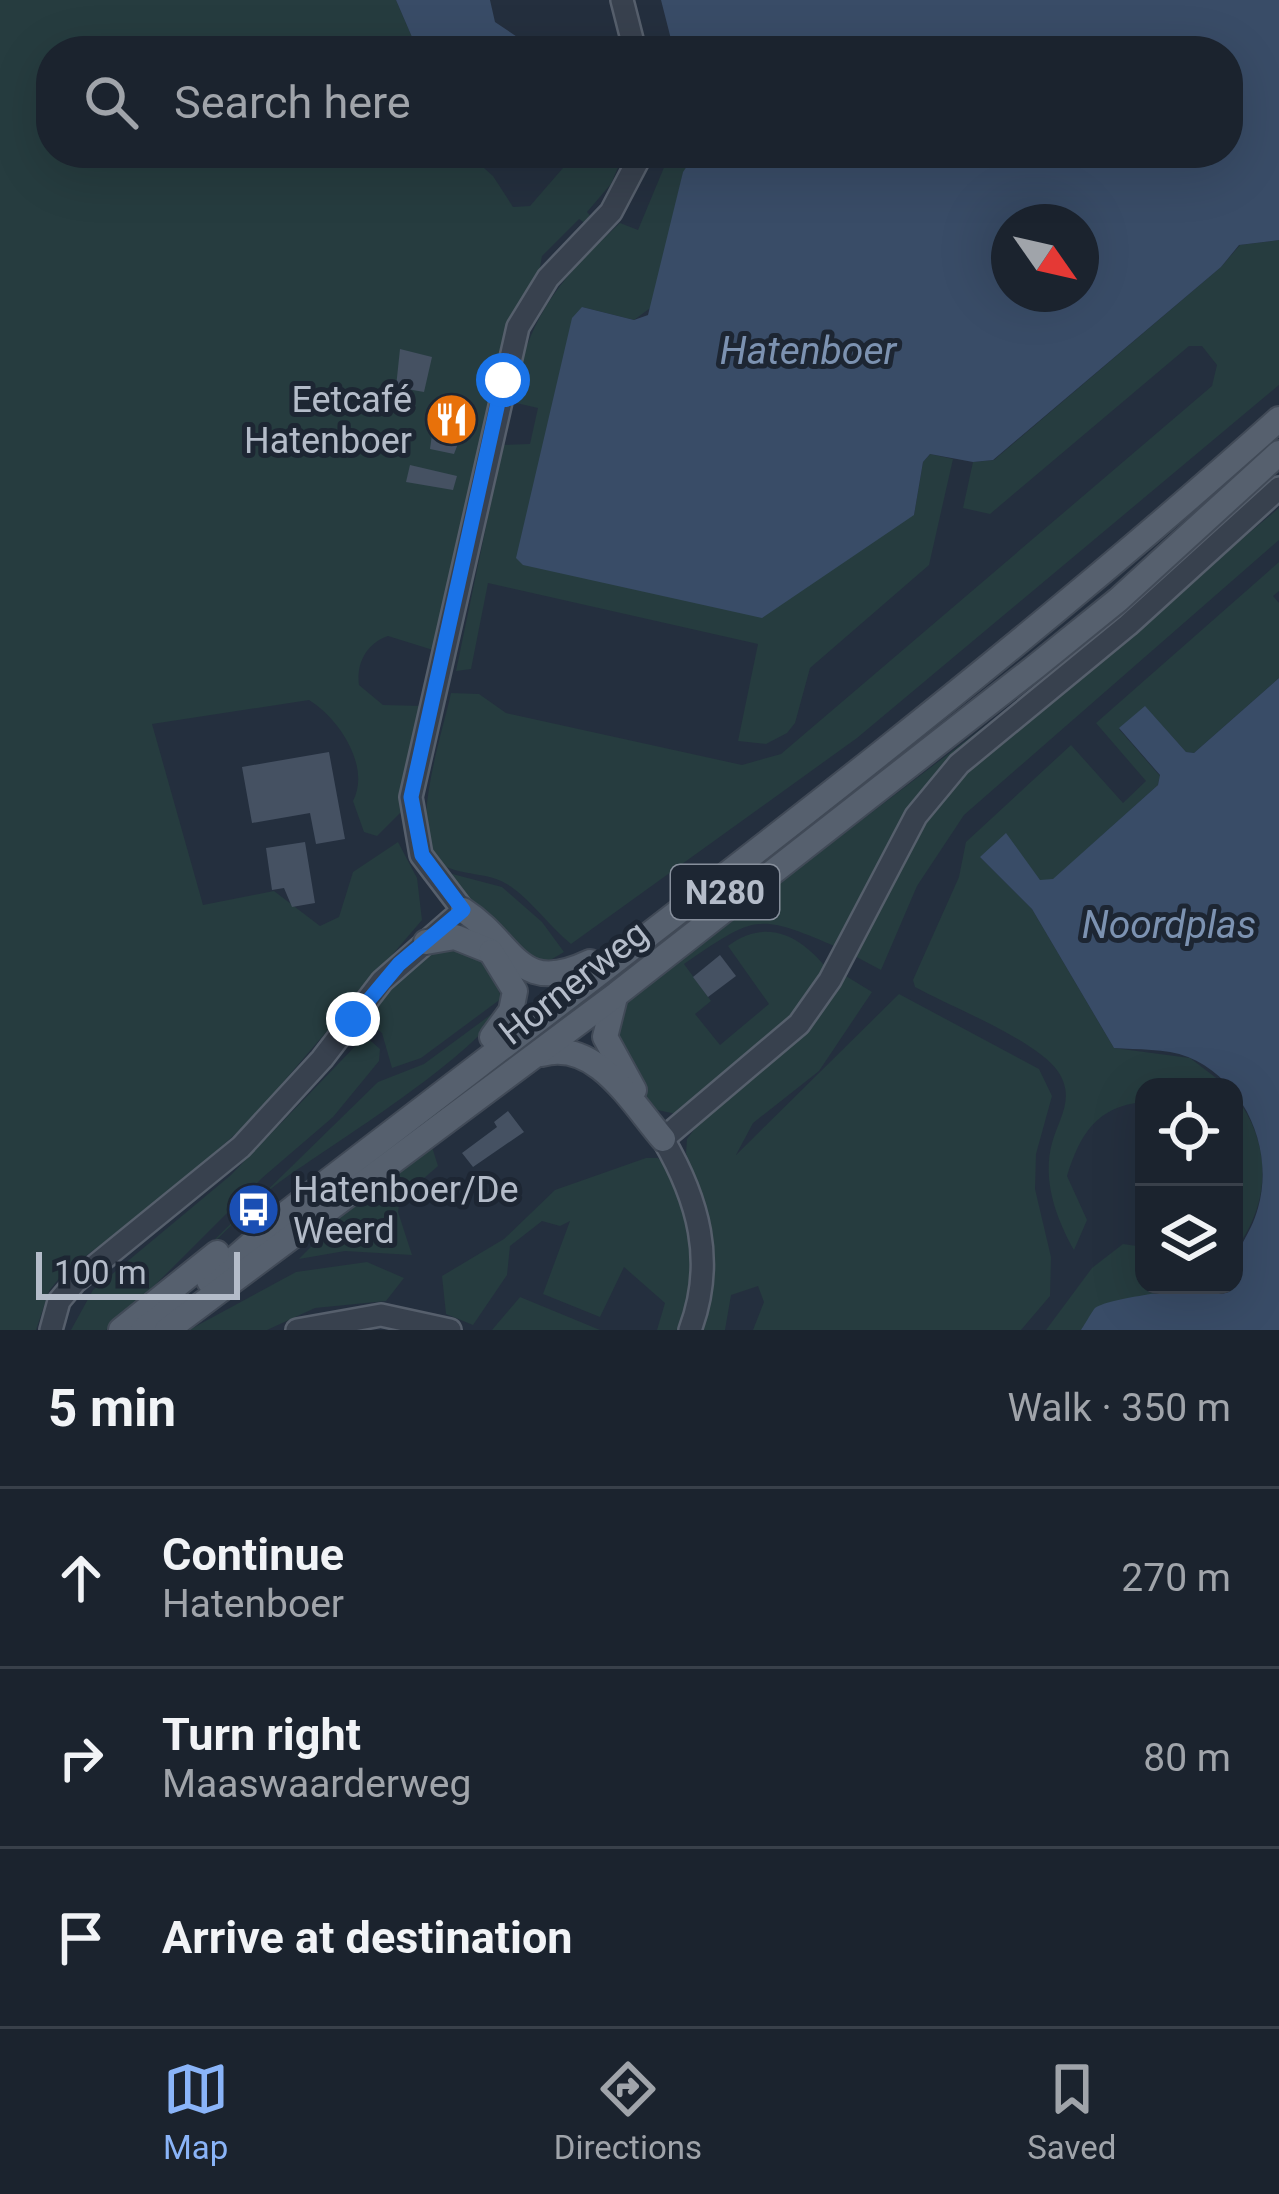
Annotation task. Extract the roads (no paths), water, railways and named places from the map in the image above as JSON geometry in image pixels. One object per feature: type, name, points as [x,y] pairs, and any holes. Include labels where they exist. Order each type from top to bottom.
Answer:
[{"type":"main road","name":"Hornerweg","points":[[208,1281],[288,1212],[1145,536],[1279,419]]},
{"type":"main road","name":"Hornerweg","points":[[167,1330],[536,1056],[1118,600],[1279,453]]},
{"type":"main road","name":"Hornerweg","points":[[143,1330],[294,1224],[519,1052],[1234,492]]},
{"type":"main road","name":"Hornerweg","points":[[121,1330],[814,788],[920,717]]},
{"type":"main road","points":[[463,910],[515,992],[511,1010],[492,1037]]},
{"type":"main road","points":[[463,910],[535,974],[558,976],[590,962]]},
{"type":"main road","points":[[426,941],[455,937],[490,951]]},
{"type":"main road","points":[[616,994],[606,1018],[608,1046],[663,1139]]},
{"type":"main road","points":[[536,1056],[566,1049],[590,1059],[663,1139]]},
{"type":"street","points":[[622,0],[631,36]]},
{"type":"street","points":[[51,1330],[59,1301],[75,1282],[174,1207],[241,1147],[322,1060],[382,981],[463,910],[422,855],[411,797],[503,380],[518,326],[532,302],[548,278],[611,212],[634,168]]},
{"type":"street","points":[[690,1330],[701,1280],[697,1206],[663,1139],[747,1073],[815,1003],[916,816],[959,764],[1128,625],[1279,488]]},
{"type":"street","points":[[297,1330],[381,1315],[450,1330]]},
{"type":"water","points":[[396,0],[490,0],[495,22],[516,36],[412,36]]},
{"type":"water","name":"Hatenboer","points":[[661,0],[1279,0],[1279,240],[1239,245],[1221,267],[993,460],[973,462],[930,454],[923,462],[914,515],[762,618],[523,565],[516,558],[572,318],[582,307],[634,320],[648,315],[686,168],[1243,168],[1243,36],[670,36]]},
{"type":"water","name":"Noordplas","points":[[1279,678],[1279,1330],[1081,1330],[1095,1308],[1120,1300],[1152,1294],[1243,1294],[1243,1242],[1262,1185],[1258,1140],[1243,1106],[1243,1078],[1220,1078],[1188,1057],[1170,1052],[1114,1048],[1032,909],[980,857],[1006,833],[1040,880],[1053,879],[1158,785],[1160,775],[1119,728],[1145,706],[1186,752],[1194,753]]},
{"type":"place","name":"Eetcafé Hatenboer","points":[[451,420]]},
{"type":"place","name":"Hatenboer/De Weerd","points":[[254,1210]]}]
